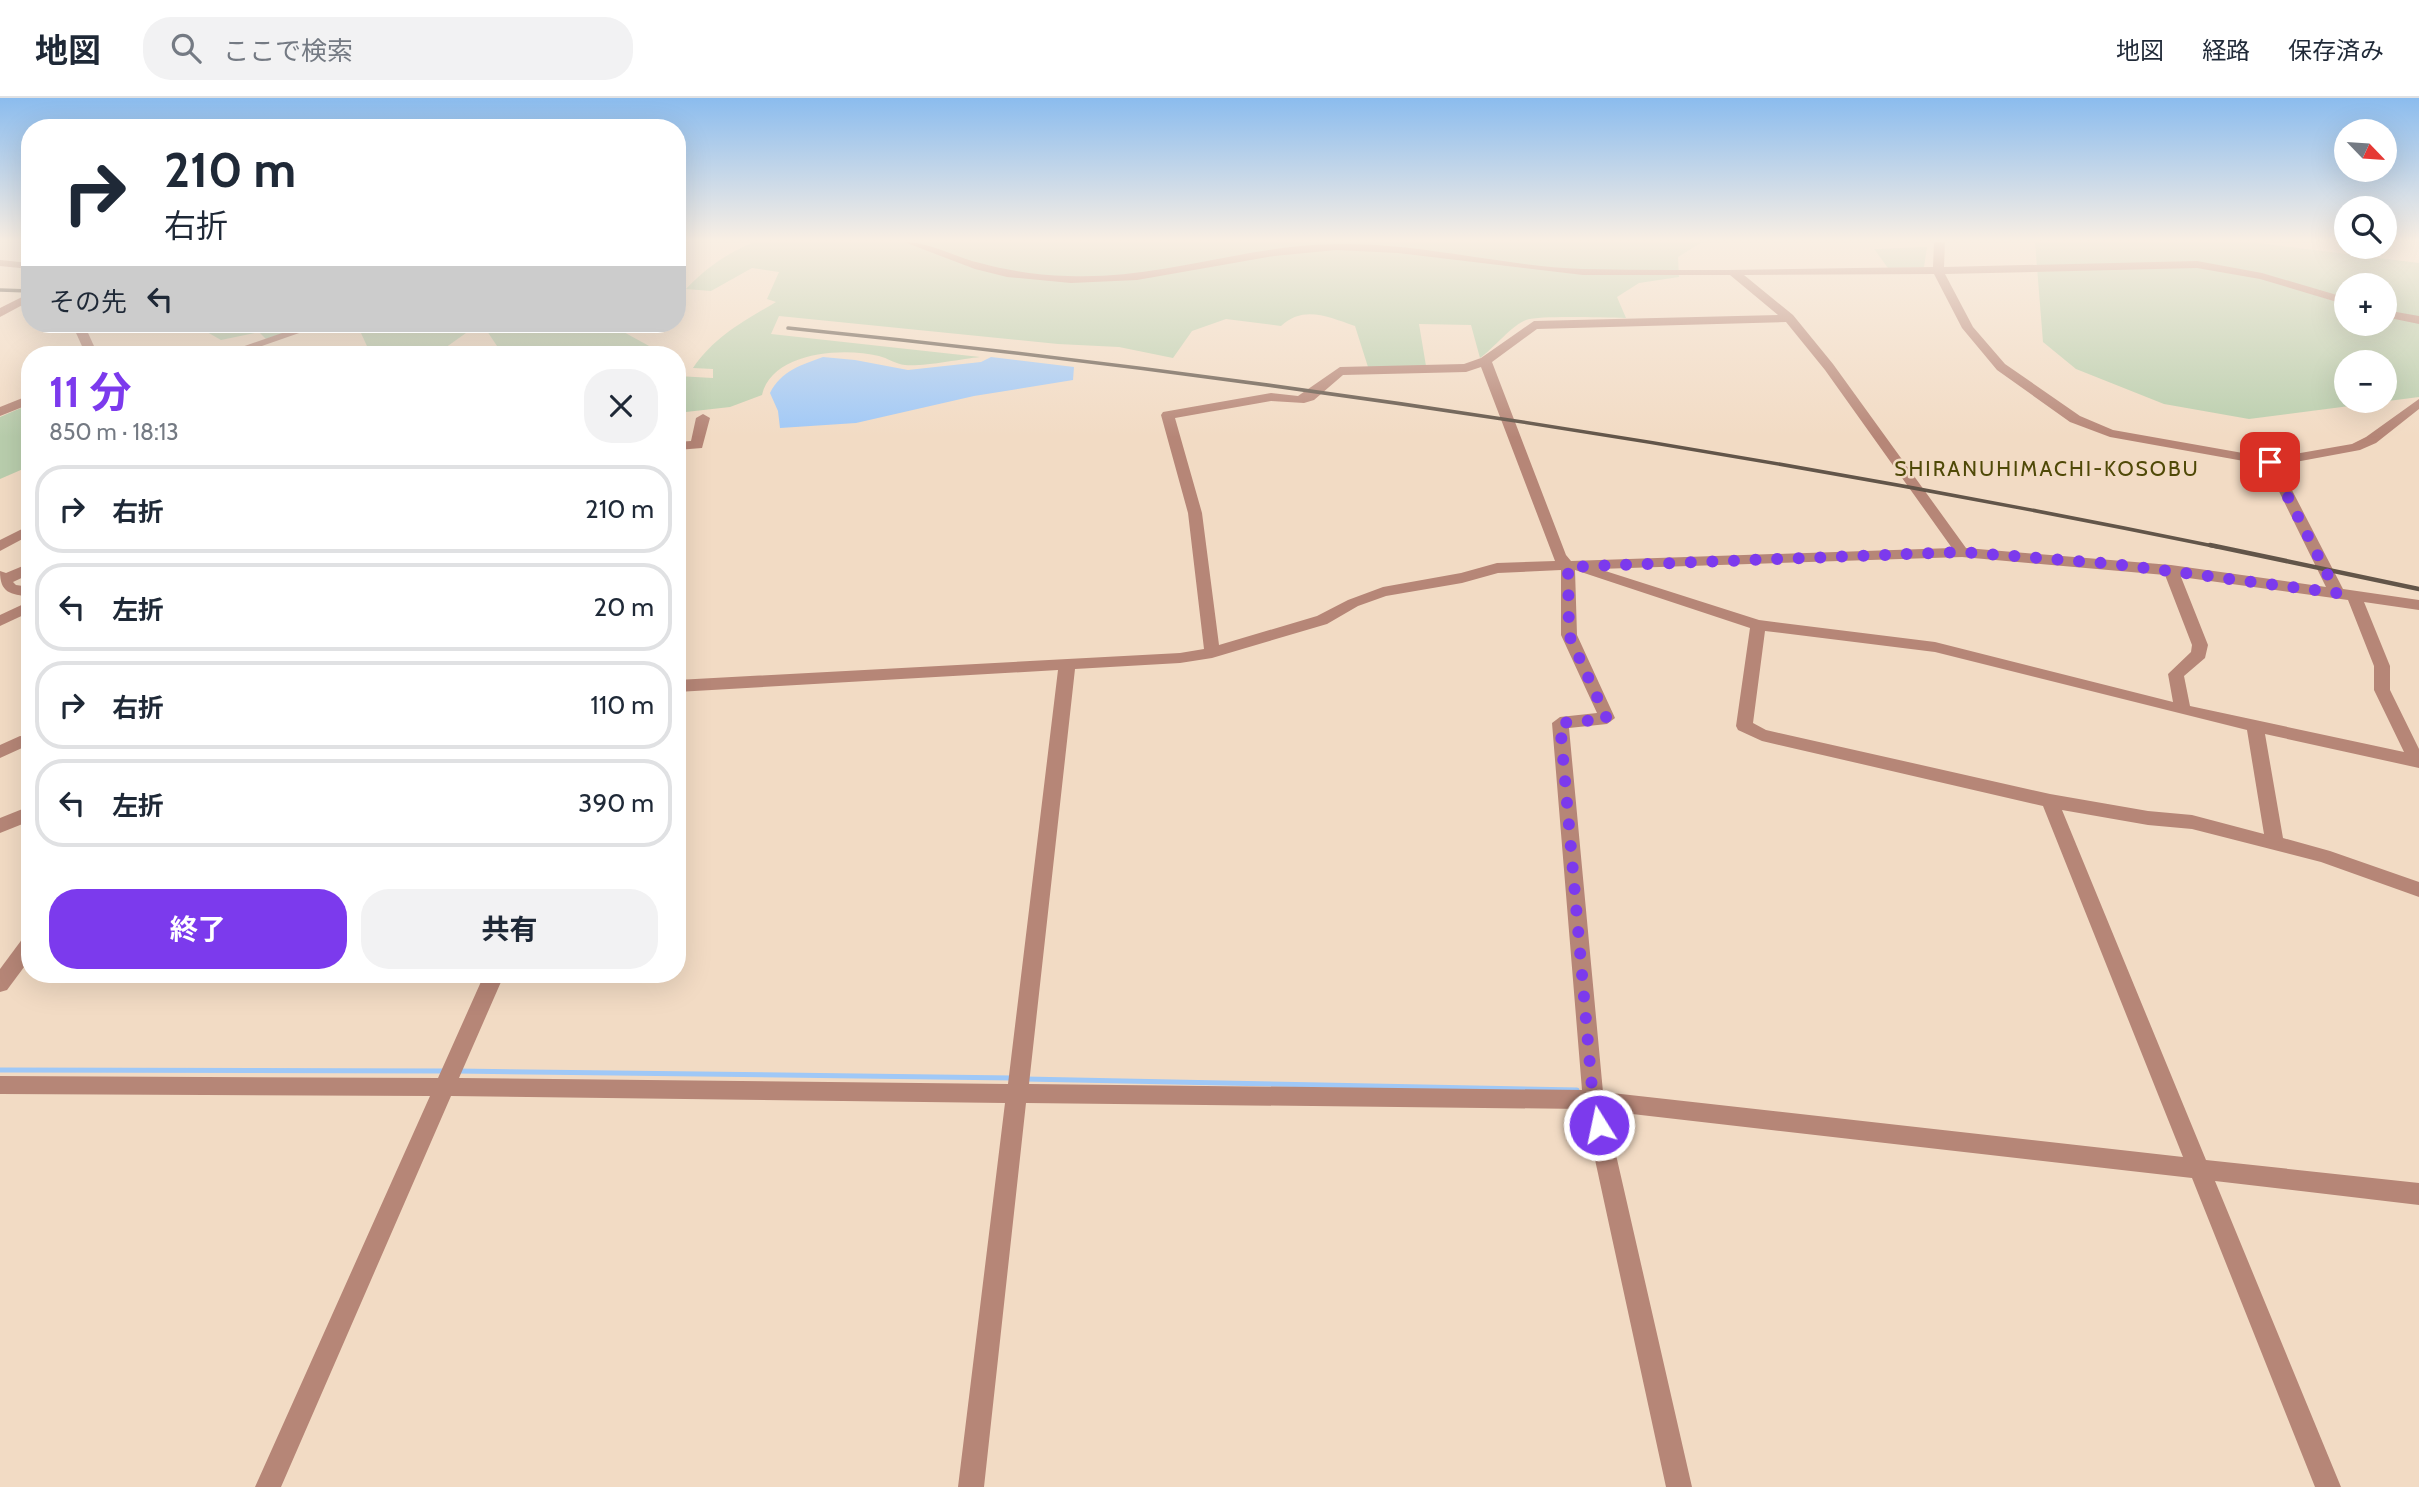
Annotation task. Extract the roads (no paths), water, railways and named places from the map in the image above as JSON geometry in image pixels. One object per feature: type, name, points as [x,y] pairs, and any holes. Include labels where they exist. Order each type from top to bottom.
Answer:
[{"type":"street","points":[[1776,307],[1789,318],[1829,367],[1962,552]]},
{"type":"street","points":[[1957,307],[1968,328],[2001,367],[2075,419],[2110,433],[2270,462],[2355,447],[2371,440],[2419,403]]},
{"type":"street","points":[[0,314],[21,310]]},
{"type":"street","points":[[2397,315],[2419,320]]},
{"type":"street","points":[[1212,653],[1195,513],[1168,415],[1271,397],[1299,400],[1309,397],[1340,371],[1466,368],[1485,361],[1534,325],[1789,318]]},
{"type":"street","points":[[252,346],[292,333]]},
{"type":"street","points":[[1485,361],[1559,557],[1573,567],[1759,625],[1935,647],[2183,710],[2418,762]]},
{"type":"street","points":[[0,412],[21,403]]},
{"type":"street","points":[[686,446],[697,445],[703,418]]},
{"type":"street","points":[[2270,462],[2346,594],[2382,666],[2382,690],[2418,762]]},
{"type":"street","points":[[0,546],[21,534]]},
{"type":"street","points":[[686,685],[1180,659],[1212,653],[1322,620],[1383,592],[1462,578],[1497,568],[1962,552],[2036,556],[2171,570],[2419,605]]},
{"type":"street","points":[[1573,567],[1569,635],[1607,719],[1560,723],[1593,1100],[1679,1487]]},
{"type":"street","points":[[2171,570],[2200,645],[2199,654],[2176,674],[2183,710]]},
{"type":"street","points":[[21,571],[2,578],[11,589],[21,591]]},
{"type":"street","points":[[0,621],[21,610]]},
{"type":"street","points":[[1759,625],[1744,726],[1762,735],[2050,801],[2148,818],[2192,822],[2366,869],[2419,890]]},
{"type":"street","points":[[971,1487],[1068,666]]},
{"type":"street","points":[[2255,726],[2275,844]]},
{"type":"street","points":[[0,752],[21,742]]},
{"type":"street","points":[[2050,801],[2328,1487]]},
{"type":"street","points":[[0,826],[21,817]]},
{"type":"street","points":[[0,984],[21,956]]},
{"type":"street","points":[[268,1487],[490,983]]},
{"type":"street","points":[[0,1085],[444,1084],[1593,1100],[2419,1194]]},
{"type":"water","points":[[823,357],[908,370],[981,362],[991,357],[1074,367],[1073,380],[974,396],[856,423],[780,428],[778,411],[770,393],[786,374]]},
{"type":"waterway","points":[[0,1070],[446,1071]]},
{"type":"waterway","points":[[458,1071],[1013,1078]]},
{"type":"waterway","points":[[1025,1079],[1577,1090]]},
{"type":"railway","points":[[788,328],[1148,369],[1506,420],[1863,479],[2218,547]]},
{"type":"railway","points":[[2210,545],[2419,589]]},
{"type":"district","name":"SHIRANUHIMACHI-KOSOBU","points":[[2047,469]]}]
